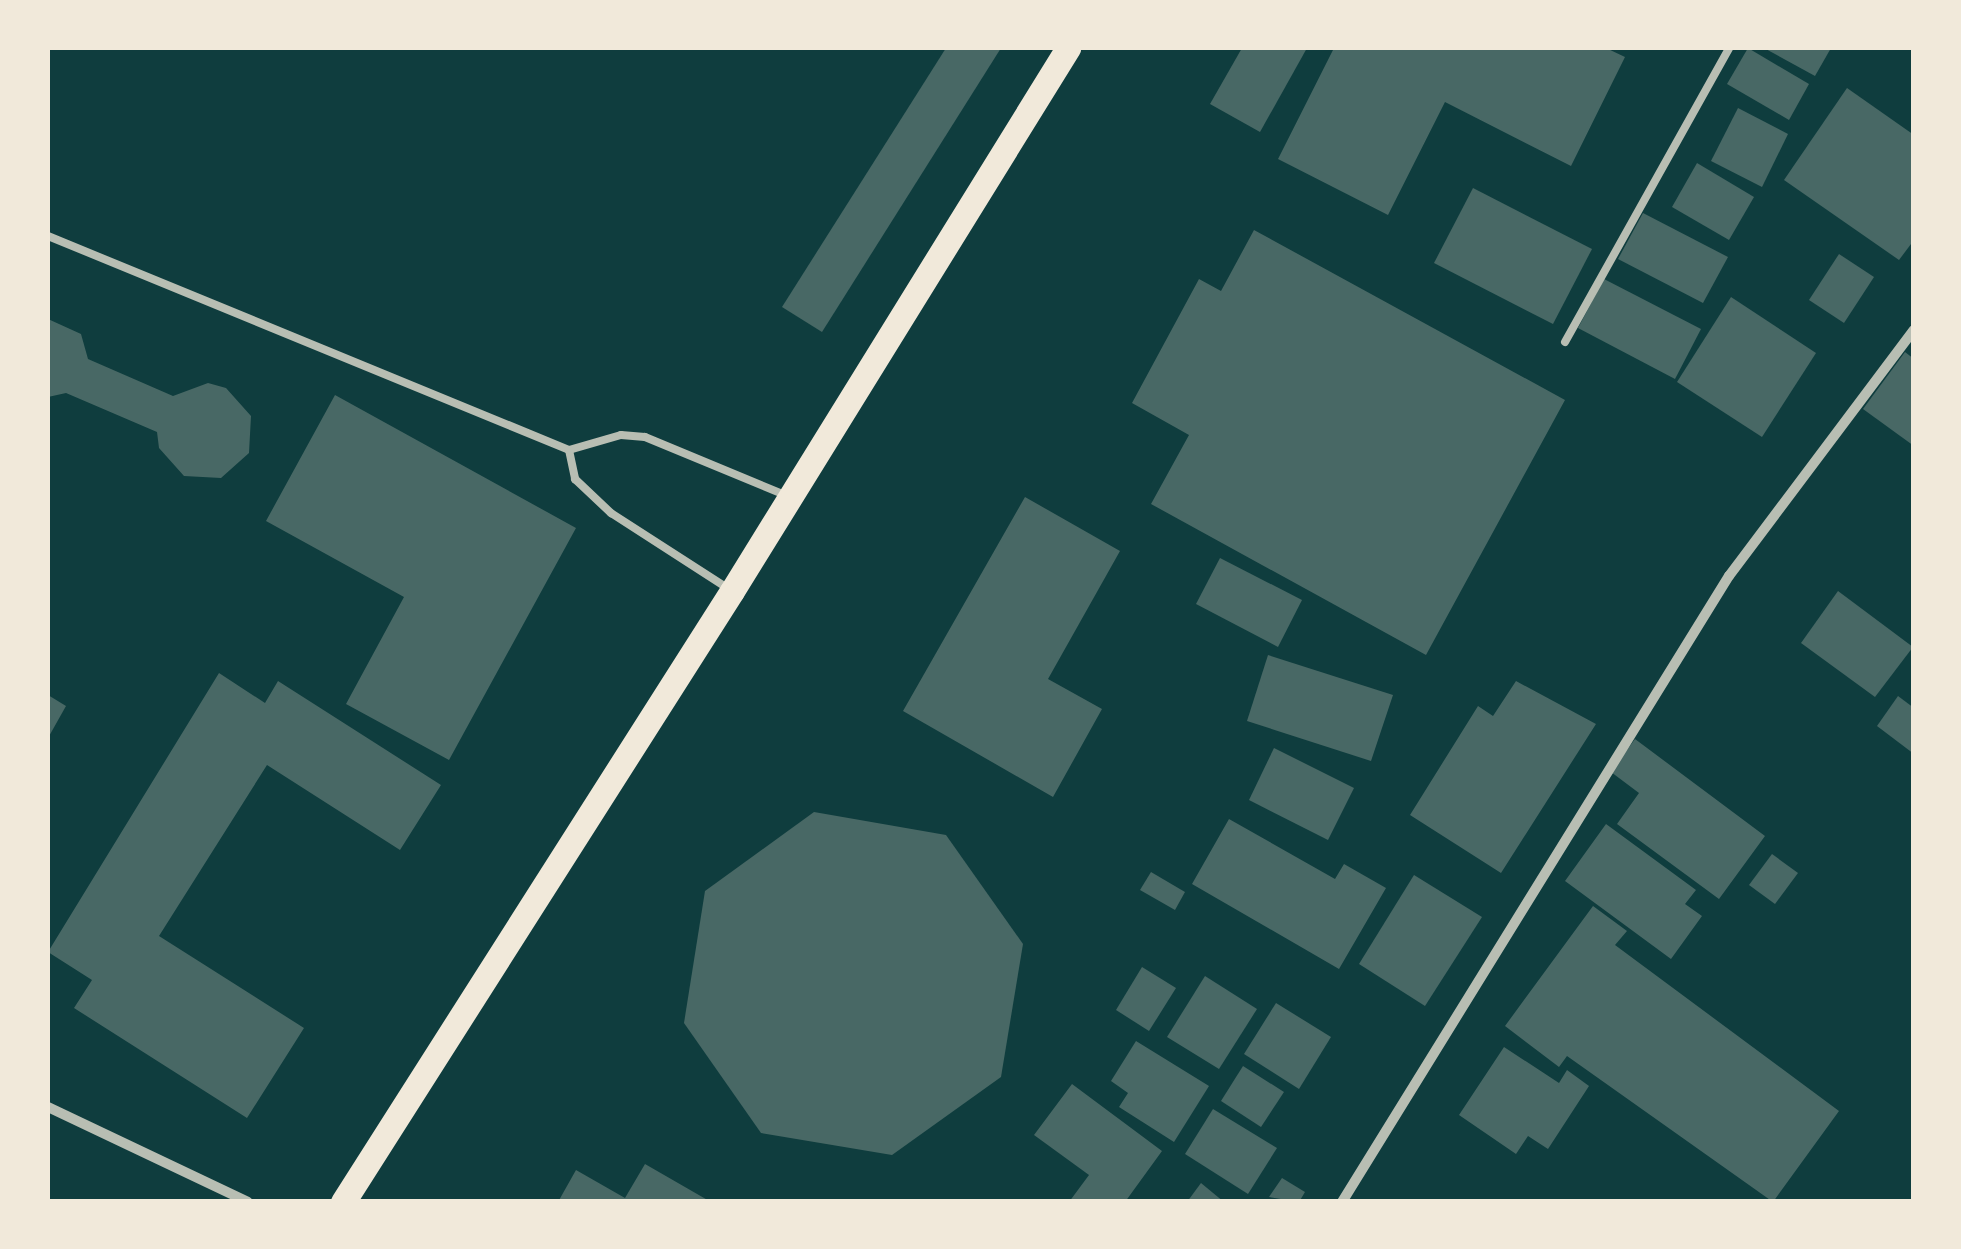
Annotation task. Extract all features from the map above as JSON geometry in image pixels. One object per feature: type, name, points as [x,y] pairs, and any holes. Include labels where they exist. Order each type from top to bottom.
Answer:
[{"type":"main road","points":[[343,1202],[732,592],[1068,48]]},
{"type":"street","points":[[1342,1202],[1729,576],[1914,330]]},
{"type":"street","points":[[48,1106],[248,1202]]},
{"type":"lane","points":[[1565,342],[1729,48]]},
{"type":"lane","points":[[48,236],[569,450],[621,435],[645,437],[790,496]]},
{"type":"lane","points":[[569,450],[575,479],[611,513],[732,592]]},
{"type":"building","points":[[946,48],[1001,48],[822,332],[782,307]]},
{"type":"building","points":[[1242,48],[1307,48],[1260,132],[1210,104]]},
{"type":"building","points":[[1334,48],[1606,48],[1625,57],[1571,166],[1445,102],[1388,215],[1278,159]]},
{"type":"building","points":[[1748,48],[1809,84],[1789,120],[1727,84]]},
{"type":"building","points":[[1764,48],[1831,48],[1815,76]]},
{"type":"building","points":[[1847,88],[1914,135],[1914,240],[1899,260],[1784,180]]},
{"type":"building","points":[[1738,108],[1788,134],[1762,187],[1711,161]]},
{"type":"building","points":[[1697,163],[1754,197],[1729,240],[1672,207]]},
{"type":"building","points":[[1473,188],[1592,249],[1553,324],[1434,263]]},
{"type":"building","points":[[1643,213],[1728,257],[1703,303],[1618,259]]},
{"type":"building","points":[[1254,230],[1565,400],[1426,655],[1151,504],[1189,435],[1132,403],[1199,279],[1221,291]]},
{"type":"building","points":[[1839,254],[1874,277],[1844,323],[1809,300]]},
{"type":"building","points":[[1604,279],[1701,329],[1675,379],[1578,328]]},
{"type":"building","points":[[1731,297],[1816,353],[1762,437],[1677,382]]},
{"type":"building","points":[[48,319],[81,334],[88,359],[173,396],[208,383],[226,388],[251,416],[249,453],[221,478],[184,476],[159,448],[157,432],[66,393],[48,397]]},
{"type":"building","points":[[1905,352],[1914,359],[1914,446],[1863,409]]},
{"type":"building","points":[[335,395],[576,528],[449,760],[346,704],[404,597],[266,521]]},
{"type":"building","points":[[1025,497],[1120,551],[1048,679],[1102,709],[1053,797],[903,711]]},
{"type":"building","points":[[1220,558],[1302,600],[1278,647],[1196,604]]},
{"type":"building","points":[[1838,591],[1913,647],[1875,697],[1801,643]]},
{"type":"building","points":[[1268,655],[1393,695],[1371,761],[1247,721]]},
{"type":"building","points":[[219,673],[265,703],[278,681],[441,785],[400,850],[267,765],[159,936],[304,1028],[247,1118],[74,1008],[92,980],[48,952]]},
{"type":"building","points":[[1516,681],[1596,724],[1501,873],[1410,815],[1478,706],[1493,716]]},
{"type":"building","points":[[48,695],[66,706],[48,738]]},
{"type":"building","points":[[1898,696],[1914,708],[1914,754],[1877,726]]},
{"type":"building","points":[[1635,739],[1765,836],[1719,899],[1617,824],[1639,793],[1611,772]]},
{"type":"building","points":[[1274,748],[1354,788],[1328,840],[1249,800]]},
{"type":"building","points":[[814,812],[946,835],[1023,944],[1001,1077],[892,1155],[761,1133],[684,1023],[705,891]]},
{"type":"building","points":[[1229,819],[1335,879],[1344,864],[1386,888],[1339,969],[1192,884]]},
{"type":"building","points":[[1606,824],[1696,890],[1685,904],[1702,916],[1671,959],[1565,881]]},
{"type":"building","points":[[1772,854],[1798,873],[1775,904],[1749,885]]},
{"type":"building","points":[[1151,872],[1185,892],[1175,910],[1140,890]]},
{"type":"building","points":[[1414,875],[1482,917],[1425,1006],[1359,964]]},
{"type":"building","points":[[1593,906],[1627,931],[1615,945],[1839,1111],[1773,1202],[1567,1056],[1559,1067],[1505,1026]]},
{"type":"building","points":[[1142,967],[1176,988],[1149,1031],[1116,1010]]},
{"type":"building","points":[[1205,976],[1257,1009],[1219,1069],[1167,1037]]},
{"type":"building","points":[[1276,1003],[1331,1037],[1299,1089],[1244,1054]]},
{"type":"building","points":[[1136,1041],[1209,1086],[1174,1142],[1119,1107],[1128,1093],[1111,1081]]},
{"type":"building","points":[[1504,1047],[1559,1083],[1567,1070],[1589,1086],[1548,1149],[1528,1136],[1516,1154],[1459,1115]]},
{"type":"building","points":[[1243,1066],[1284,1092],[1261,1127],[1221,1101]]},
{"type":"building","points":[[1072,1084],[1162,1151],[1125,1202],[1069,1202],[1089,1175],[1034,1135]]},
{"type":"building","points":[[1213,1109],[1277,1148],[1248,1194],[1185,1154]]},
{"type":"building","points":[[645,1164],[711,1202],[558,1202],[576,1170],[625,1198]]},
{"type":"building","points":[[1282,1178],[1305,1192],[1299,1202],[1269,1197]]},
{"type":"building","points":[[1201,1183],[1224,1202],[1187,1202]]}]
